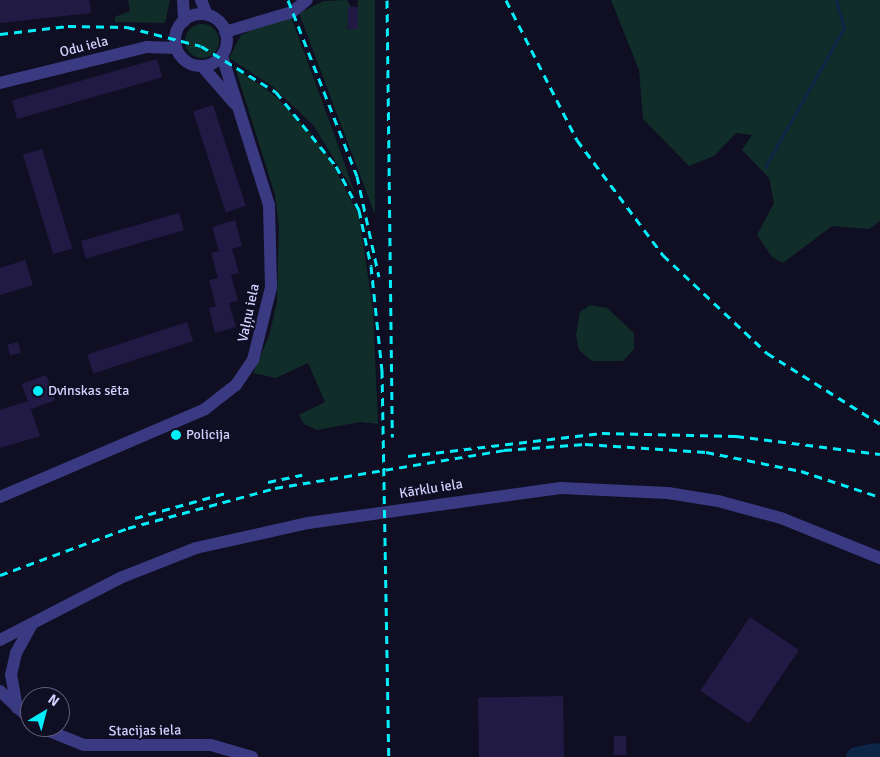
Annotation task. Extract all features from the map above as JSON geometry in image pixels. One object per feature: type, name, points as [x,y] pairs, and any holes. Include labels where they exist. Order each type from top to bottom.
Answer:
[{"type":"street","points":[[183,0],[184,21],[177,31],[176,48],[186,61],[202,66],[237,104]]},
{"type":"street","points":[[201,0],[207,15],[226,32]]},
{"type":"street","points":[[226,32],[292,12],[307,0]]},
{"type":"street","points":[[184,21],[207,15]]},
{"type":"street","points":[[202,66],[222,56],[226,32]]},
{"type":"street","name":"Odu iela","points":[[0,83],[147,47],[176,48]]},
{"type":"street","name":"Vaļņu iela","points":[[0,498],[205,409],[225,396],[246,372],[267,316],[273,250],[262,176],[222,56]]},
{"type":"street","name":"Kārklu iela","points":[[0,640],[34,621],[158,561],[247,534],[432,504],[561,488],[668,493],[781,518],[880,558]]},
{"type":"street","points":[[17,708],[11,675],[16,653],[34,621]]},
{"type":"street","points":[[0,691],[20,711]]},
{"type":"street","points":[[0,703],[17,708]]},
{"type":"street","name":"Stacijas iela","points":[[64,737],[84,745],[211,745],[252,757]]},
{"type":"green space","points":[[128,0],[170,0],[165,23],[115,22],[115,17],[130,11]]},
{"type":"green space","points":[[347,0],[351,7],[347,29],[358,29],[358,0],[375,0],[375,215],[299,13],[324,1]]},
{"type":"green space","points":[[611,0],[880,0],[880,221],[869,229],[832,226],[783,263],[772,257],[757,235],[774,203],[769,178],[742,150],[752,135],[736,133],[714,156],[689,166],[643,119],[639,70]]},
{"type":"green space","points":[[290,14],[355,194],[314,126],[272,86],[229,58],[241,35]]},
{"type":"green space","points":[[202,24],[209,25],[214,29],[218,34],[218,48],[214,53],[209,57],[202,58],[195,57],[190,53],[186,48],[185,41],[186,34],[190,29],[195,25]]},
{"type":"green space","points":[[235,67],[275,96],[310,132],[329,157],[359,216],[373,310],[378,424],[360,422],[317,430],[304,424],[299,415],[325,402],[308,363],[276,378],[253,373],[269,336],[277,302],[279,227],[275,195]]},
{"type":"green space","points":[[590,305],[607,308],[634,333],[634,349],[623,361],[592,361],[579,350],[576,335],[580,312]]},
{"type":"building","points":[[0,0],[89,0],[91,13],[0,23]]},
{"type":"building","points":[[348,7],[358,7],[358,29],[348,29]]},
{"type":"building","points":[[157,59],[162,77],[17,119],[12,101]]},
{"type":"building","points":[[213,105],[246,206],[226,212],[193,111]]},
{"type":"building","points":[[42,149],[72,248],[53,254],[23,155]]},
{"type":"building","points":[[179,213],[184,230],[86,258],[81,241]]},
{"type":"building","points":[[235,220],[242,246],[232,249],[239,273],[231,275],[238,301],[229,303],[236,327],[215,333],[209,308],[216,306],[209,280],[218,278],[211,253],[219,251],[212,227]]},
{"type":"building","points":[[25,260],[33,285],[0,295],[0,268]]},
{"type":"building","points":[[187,322],[193,341],[93,373],[87,354]]},
{"type":"building","points":[[18,342],[21,353],[10,355],[7,345]]},
{"type":"building","points":[[46,375],[55,400],[31,409],[22,384]]},
{"type":"building","points":[[28,401],[40,436],[0,448],[0,410]]},
{"type":"building","points":[[750,617],[799,650],[749,724],[700,691]]},
{"type":"building","points":[[563,696],[564,757],[479,757],[478,697]]},
{"type":"building","points":[[614,736],[626,736],[626,755],[614,755]]},
{"type":"waterway","points":[[765,167],[844,28],[836,0]]},
{"type":"waterway","points":[[856,757],[876,753]]},
{"type":"railway","points":[[288,0],[357,176],[379,277]]},
{"type":"railway","points":[[387,0],[392,437]]},
{"type":"railway","points":[[506,0],[577,140],[663,255],[767,353],[880,424]]},
{"type":"railway","points":[[0,34],[68,26],[127,27],[201,46],[276,92],[336,166],[359,210],[371,266],[382,370],[389,757]]},
{"type":"railway","points":[[408,456],[602,433],[736,436],[880,454]]},
{"type":"railway","points":[[0,575],[128,528],[275,488],[504,450],[585,444],[706,452],[801,471],[880,497]]},
{"type":"railway","points":[[268,482],[302,475]]},
{"type":"railway","points":[[135,518],[226,493]]},
{"type":"place","name":"Dvinskas sēta","points":[[38,391]]},
{"type":"place","name":"Policija","points":[[176,435]]}]
